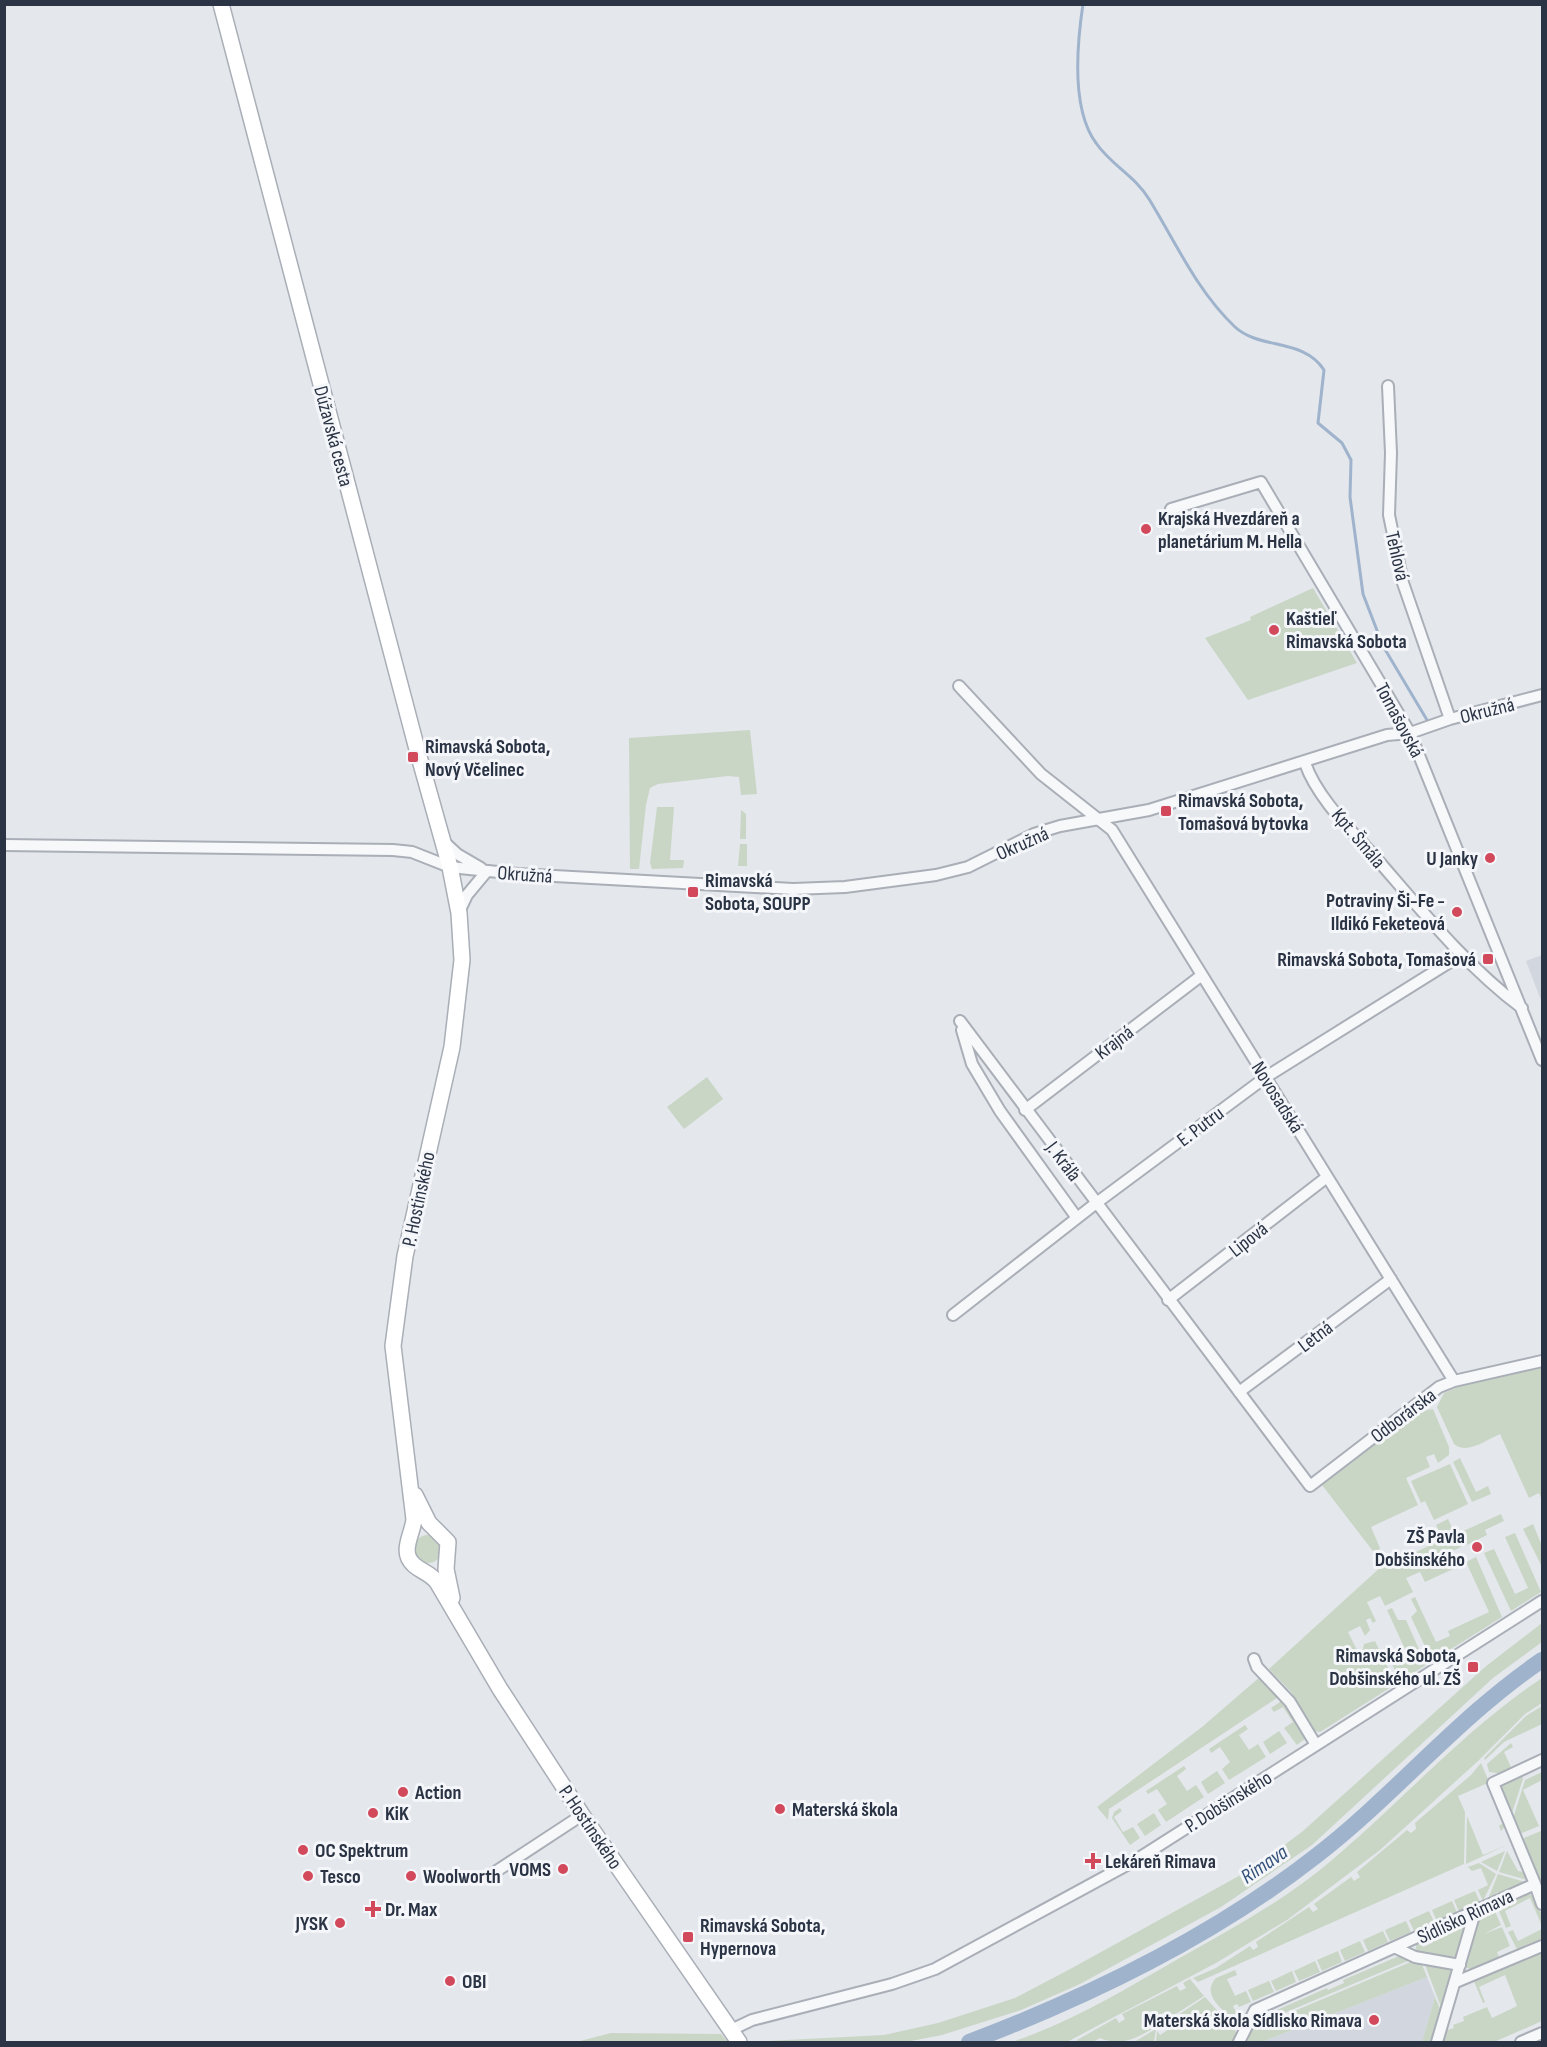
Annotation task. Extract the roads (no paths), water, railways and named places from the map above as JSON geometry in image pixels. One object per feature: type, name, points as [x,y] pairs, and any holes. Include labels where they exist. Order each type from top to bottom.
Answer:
[{"type":"street","name":"Dúžavská cesta","points":[[221,4],[450,867]]},
{"type":"street","name":"Tehlová","points":[[1388,386],[1391,453],[1389,515],[1403,583],[1450,719]]},
{"type":"street","name":"Tomašovská","points":[[1171,509],[1261,482],[1410,733],[1542,1060]]},
{"type":"street","name":"Novosadská","points":[[959,686],[1024,759],[1112,830],[1454,1381]]},
{"type":"street","name":"Okružná","points":[[4,845],[393,850],[412,852],[450,867],[487,871],[782,888],[845,887],[936,876],[968,867],[1034,834],[1096,819],[1149,810],[1305,763],[1387,735],[1410,733],[1450,719],[1542,695]]},
{"type":"street","name":"Kpt. Šmála","points":[[1305,763],[1312,778],[1351,829],[1461,955],[1522,1009]]},
{"type":"street","name":"Okružná","points":[[442,840],[457,854],[487,871]]},
{"type":"street","name":"P. Hostinského","points":[[450,867],[459,913],[462,960],[456,1021],[405,1256],[393,1346],[403,1451],[411,1487],[414,1519],[408,1542],[408,1557],[415,1566],[426,1570],[453,1606],[500,1689],[582,1815],[735,2037]]},
{"type":"street","points":[[459,913],[467,895],[487,871]]},
{"type":"street","name":"E. Putru","points":[[953,1315],[1095,1204],[1266,1077],[1461,955]]},
{"type":"street","name":"Krajná","points":[[1025,1110],[1202,975]]},
{"type":"street","name":"J. Kráľa","points":[[1077,1218],[1000,1111],[972,1064],[960,1021],[1095,1204],[1310,1486]]},
{"type":"street","name":"Lipová","points":[[1168,1300],[1327,1178]]},
{"type":"street","name":"Letná","points":[[1239,1392],[1390,1279]]},
{"type":"street","name":"Odborárska","points":[[1310,1486],[1439,1387],[1454,1381],[1542,1361]]},
{"type":"street","name":"P. Hostinského","points":[[411,1487],[424,1515],[448,1542],[449,1554],[446,1561],[453,1606]]},
{"type":"street","points":[[411,1536],[421,1529],[435,1528]]},
{"type":"street","points":[[426,1570],[436,1569],[446,1561]]},
{"type":"street","name":"P. Dobšinského","points":[[735,2037],[752,2020],[892,1984],[935,1969],[1136,1860],[1542,1601]]},
{"type":"street","points":[[1254,1659],[1257,1667],[1290,1702],[1317,1745]]},
{"type":"street","name":"Sídlisko Rimava","points":[[1542,1760],[1492,1784],[1542,1904]]},
{"type":"street","points":[[492,1874],[582,1815]]},
{"type":"street","name":"Sídlisko Rimava","points":[[1241,2042],[1255,2010],[1534,1884]]},
{"type":"street","points":[[1437,2043],[1475,1912]]},
{"type":"street","points":[[1456,1982],[1542,1946]]},
{"type":"street","name":"Sídlisko Rimava","points":[[1396,1948],[1415,1957],[1460,1965]]},
{"type":"street","points":[[1521,2043],[1542,2033]]},
{"type":"waterway","points":[[1083,4],[1078,57],[1079,95],[1088,129],[1096,143],[1143,191],[1198,282],[1235,327],[1257,339],[1305,353],[1324,370],[1318,423],[1342,443],[1351,460],[1350,497],[1363,594],[1383,646],[1427,720]]},
{"type":"waterway","name":"Rimava","points":[[969,2042],[1059,2005],[1149,1962],[1193,1938],[1277,1885],[1345,1832],[1483,1706],[1542,1660]]},
{"type":"place","name":"Krajská Hvezdáreň a planetárium M. Hella","points":[[1146,529]]},
{"type":"place","name":"Kaštieľ Rimavská Sobota","points":[[1274,630]]},
{"type":"place","name":"Rimavská Sobota, Nový Včelinec","points":[[413,757]]},
{"type":"place","name":"Rimavská Sobota, Tomašová bytovka","points":[[1166,811]]},
{"type":"place","name":"U Janky","points":[[1490,858]]},
{"type":"place","name":"Rimavská Sobota, SOUPP","points":[[693,892]]},
{"type":"place","name":"Potraviny Ši-Fe - Ildikó Feketeová","points":[[1457,912]]},
{"type":"place","name":"Rimavská Sobota, Tomašová","points":[[1488,959]]},
{"type":"place","name":"ZŠ Pavla Dobšinského","points":[[1477,1547]]},
{"type":"place","name":"Rimavská Sobota, Dobšinského ul. ZŠ","points":[[1473,1667]]},
{"type":"place","name":"Action","points":[[403,1792]]},
{"type":"place","name":"Materská škola","points":[[780,1809]]},
{"type":"place","name":"KiK","points":[[373,1813]]},
{"type":"place","name":"OC Spektrum","points":[[303,1850]]},
{"type":"place","name":"Lekáreň Rimava","points":[[1093,1861]]},
{"type":"place","name":"VOMS","points":[[563,1869]]},
{"type":"place","name":"Tesco","points":[[308,1876]]},
{"type":"place","name":"Woolworth","points":[[411,1876]]},
{"type":"place","name":"Dr. Max","points":[[373,1909]]},
{"type":"place","name":"JYSK","points":[[340,1923]]},
{"type":"place","name":"Rimavská Sobota, Hypernova","points":[[688,1937]]},
{"type":"place","name":"OBI","points":[[450,1981]]},
{"type":"place","name":"Materská škola Sídlisko Rimava","points":[[1374,2020]]}]
